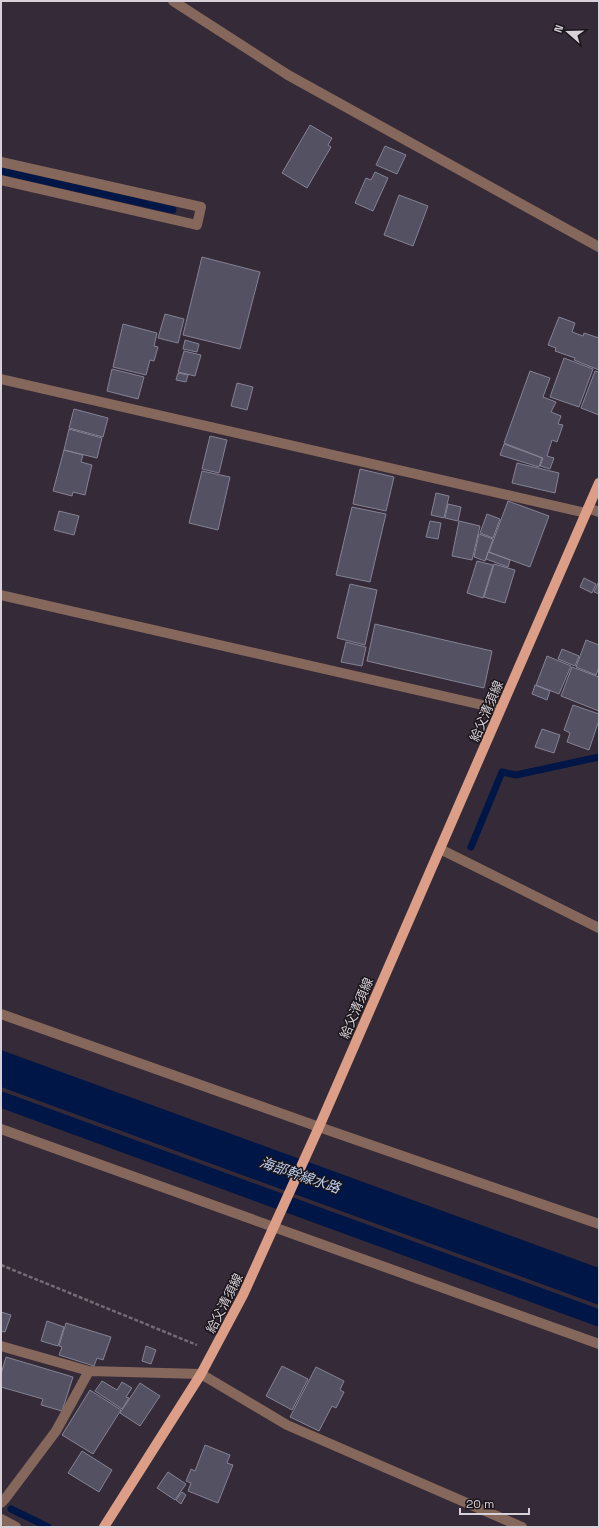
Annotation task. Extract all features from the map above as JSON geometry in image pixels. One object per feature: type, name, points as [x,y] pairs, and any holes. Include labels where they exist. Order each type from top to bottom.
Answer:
[{"type":"main road","name":"給父清須線","points":[[104,1527],[201,1374],[244,1295],[308,1153],[599,483]]},
{"type":"street","points":[[173,1],[288,75],[599,247]]},
{"type":"street","points":[[1,162],[201,207],[197,225],[1,180]]},
{"type":"street","points":[[1,379],[599,512]]},
{"type":"street","points":[[1,595],[500,710]]},
{"type":"street","points":[[440,850],[599,928]]},
{"type":"street","points":[[1,1014],[319,1127],[599,1224]]},
{"type":"street","points":[[1,1129],[276,1222],[599,1344]]},
{"type":"street","points":[[1,1346],[89,1371],[201,1374],[287,1425],[522,1527]]},
{"type":"street","points":[[1,1503],[56,1431],[89,1371]]},
{"type":"street","points":[[1,1519],[16,1527]]},
{"type":"path","points":[[1,1265],[213,1352]]},
{"type":"water","name":"海部幹線水路","points":[[1,1050],[599,1268],[599,1305],[1,1087]]},
{"type":"water","points":[[1,1091],[599,1309],[599,1327],[1,1108]]},
{"type":"building","points":[[310,125],[332,138],[328,145],[331,147],[307,188],[282,173]]},
{"type":"building","points":[[385,146],[406,155],[397,174],[376,165]]},
{"type":"building","points":[[375,172],[388,178],[373,211],[355,203],[366,178],[371,180]]},
{"type":"building","points":[[399,195],[428,206],[413,246],[384,235]]},
{"type":"building","points":[[202,257],[260,272],[240,349],[183,335]]},
{"type":"building","points":[[165,314],[184,319],[178,343],[158,338]]},
{"type":"building","points":[[559,317],[575,323],[572,332],[583,336],[584,333],[599,338],[599,370],[574,360],[575,358],[555,351],[556,348],[548,345]]},
{"type":"building","points":[[123,324],[157,333],[154,346],[158,347],[154,361],[150,360],[146,375],[113,367]]},
{"type":"building","points":[[185,340],[199,344],[197,352],[183,349]]},
{"type":"building","points":[[184,351],[201,355],[195,376],[178,372]]},
{"type":"building","points":[[564,358],[593,369],[579,407],[550,397]]},
{"type":"building","points":[[112,369],[144,377],[138,399],[107,391]]},
{"type":"building","points":[[530,371],[550,378],[543,397],[556,402],[551,412],[561,416],[558,424],[563,425],[557,442],[552,440],[547,456],[554,458],[550,469],[540,466],[543,458],[504,443]]},
{"type":"building","points":[[595,371],[599,372],[599,415],[581,408]]},
{"type":"building","points":[[178,373],[188,375],[186,382],[176,380]]},
{"type":"building","points":[[237,383],[253,387],[247,410],[231,406]]},
{"type":"building","points":[[74,409],[108,418],[103,437],[69,428]]},
{"type":"building","points":[[69,429],[102,438],[97,458],[64,450]]},
{"type":"building","points":[[210,436],[227,440],[219,473],[202,469]]},
{"type":"building","points":[[504,444],[542,458],[539,467],[500,455]]},
{"type":"building","points":[[64,450],[83,455],[81,462],[92,465],[85,495],[73,492],[72,496],[53,491]]},
{"type":"building","points":[[517,463],[559,473],[555,493],[512,483]]},
{"type":"building","points":[[360,469],[394,477],[386,511],[353,504]]},
{"type":"building","points":[[202,471],[230,477],[218,530],[189,523]]},
{"type":"building","points":[[436,493],[449,496],[444,518],[431,515]]},
{"type":"building","points":[[508,501],[549,516],[530,567],[489,552]]},
{"type":"building","points":[[448,504],[461,507],[458,521],[445,518]]},
{"type":"building","points":[[352,507],[386,514],[370,582],[336,575]]},
{"type":"building","points":[[59,511],[79,516],[74,535],[54,530]]},
{"type":"building","points":[[487,514],[500,519],[493,538],[480,533]]},
{"type":"building","points":[[430,521],[441,523],[438,539],[426,537]]},
{"type":"building","points":[[459,521],[480,526],[472,560],[452,556]]},
{"type":"building","points":[[479,534],[493,539],[485,561],[474,557]]},
{"type":"building","points":[[488,552],[510,560],[508,567],[486,559]]},
{"type":"building","points":[[477,561],[493,565],[483,598],[467,593]]},
{"type":"building","points":[[494,564],[515,570],[505,603],[484,597]]},
{"type":"building","points":[[584,578],[596,584],[592,593],[580,587]]},
{"type":"building","points":[[599,581],[599,594],[594,592]]},
{"type":"building","points":[[350,584],[377,590],[365,645],[337,638]]},
{"type":"building","points":[[375,624],[492,651],[484,688],[367,661]]},
{"type":"building","points":[[586,640],[599,645],[599,667],[596,675],[576,667]]},
{"type":"building","points":[[346,642],[366,647],[362,666],[341,662]]},
{"type":"building","points":[[562,649],[579,656],[575,666],[558,659]]},
{"type":"building","points":[[547,656],[571,666],[559,694],[536,685]]},
{"type":"building","points":[[572,667],[599,677],[599,711],[561,696]]},
{"type":"building","points":[[535,685],[550,691],[547,700],[532,694]]},
{"type":"building","points":[[573,705],[599,714],[599,720],[589,750],[567,742],[570,733],[564,730]]},
{"type":"building","points":[[542,729],[560,735],[554,753],[535,747]]},
{"type":"building","points":[[1,1312],[11,1315],[5,1332],[1,1331]]},
{"type":"building","points":[[47,1321],[64,1327],[58,1346],[41,1341]]},
{"type":"building","points":[[66,1323],[111,1337],[103,1360],[97,1358],[94,1366],[59,1355],[62,1347],[59,1346]]},
{"type":"building","points":[[146,1346],[156,1350],[151,1364],[142,1361]]},
{"type":"building","points":[[6,1357],[73,1377],[62,1411],[41,1405],[43,1399],[1,1387],[1,1374]]},
{"type":"building","points":[[282,1366],[308,1379],[292,1410],[266,1396]]},
{"type":"building","points":[[316,1367],[344,1381],[340,1390],[344,1392],[336,1408],[332,1406],[319,1431],[290,1417]]},
{"type":"building","points":[[102,1381],[117,1390],[122,1382],[132,1388],[126,1397],[129,1398],[122,1409],[95,1391]]},
{"type":"building","points":[[140,1383],[160,1396],[140,1426],[120,1413]]},
{"type":"building","points":[[90,1390],[121,1410],[93,1454],[62,1435]]},
{"type":"building","points":[[205,1445],[230,1455],[227,1463],[233,1465],[218,1503],[188,1491],[191,1483],[186,1481],[191,1469],[195,1471]]},
{"type":"building","points":[[82,1451],[112,1470],[99,1492],[68,1473]]},
{"type":"building","points":[[168,1472],[186,1484],[175,1500],[157,1488]]},
{"type":"building","points":[[182,1492],[186,1495],[181,1504],[176,1500]]},
{"type":"waterway","points":[[1,171],[173,210]]},
{"type":"waterway","points":[[471,847],[502,772],[516,775],[599,757]]},
{"type":"waterway","points":[[11,1509],[48,1527]]}]
